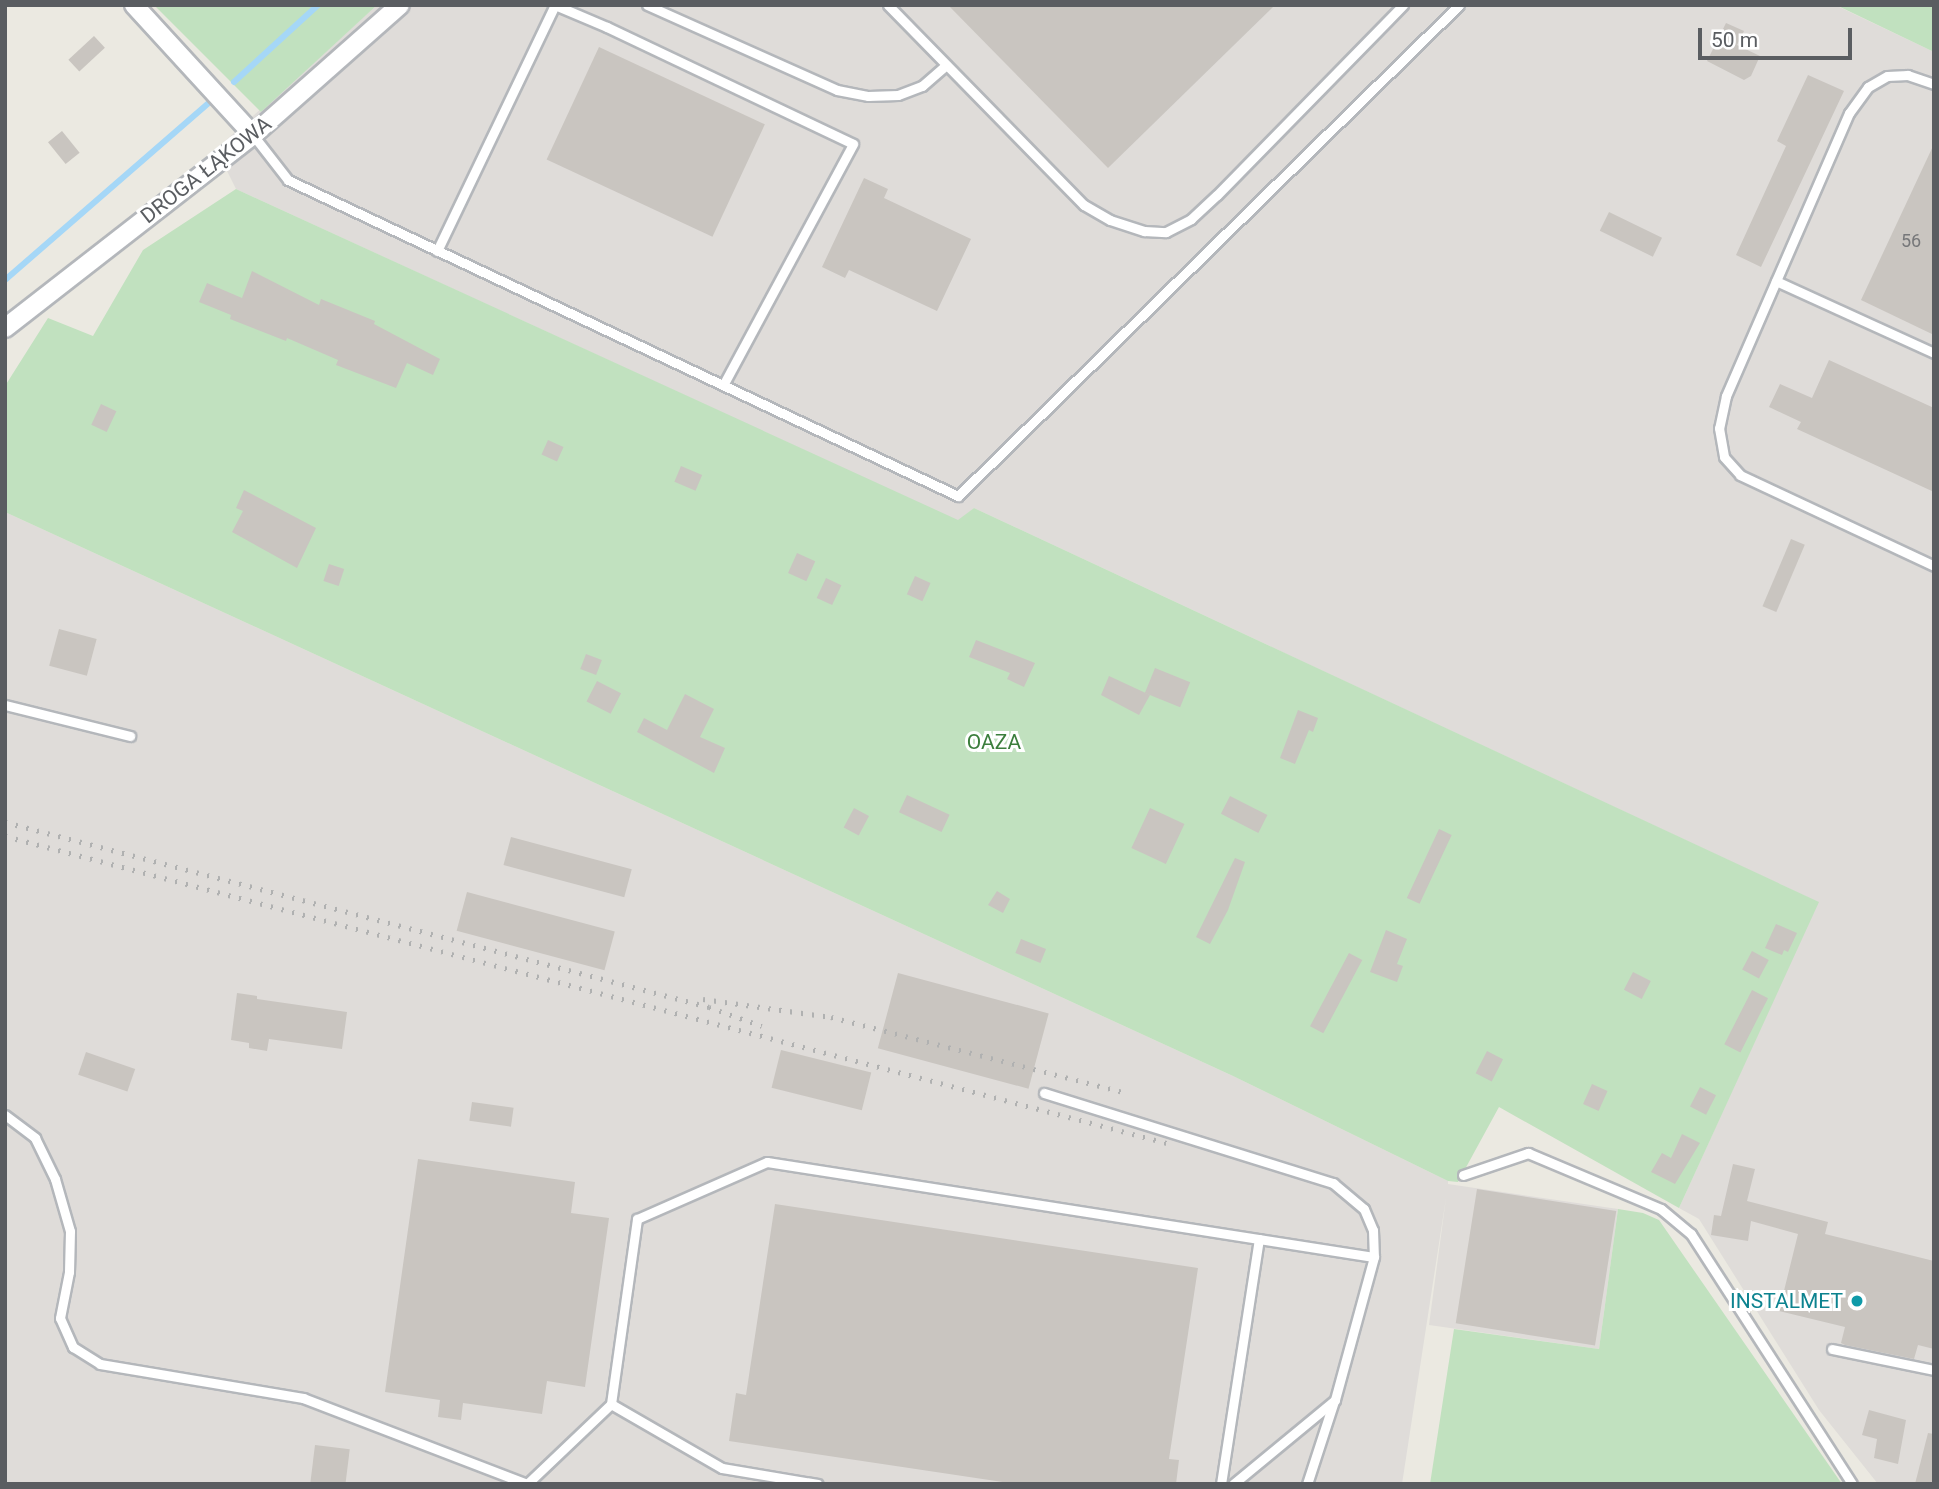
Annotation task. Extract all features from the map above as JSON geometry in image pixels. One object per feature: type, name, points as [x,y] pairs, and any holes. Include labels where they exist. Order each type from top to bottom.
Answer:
[{"type":"street","points":[[134,5],[253,135]]},
{"type":"street","name":"DROGA ŁĄKOWA","points":[[5,328],[253,135],[400,5]]},
{"type":"lane","points":[[437,251],[555,5],[607,27],[853,144],[723,385]]},
{"type":"lane","points":[[647,5],[836,90],[869,96],[898,95],[922,86],[946,65]]},
{"type":"lane","points":[[888,5],[1084,205],[1110,220],[1144,231],[1166,232],[1191,219],[1217,195],[1403,5]]},
{"type":"lane","points":[[253,135],[288,180],[958,496],[1459,5]]},
{"type":"lane","points":[[1934,84],[1908,75],[1887,76],[1868,86],[1849,113],[1726,397],[1719,428],[1724,457],[1740,475],[1934,566]]},
{"type":"lane","points":[[1776,281],[1934,354]]},
{"type":"lane","points":[[5,705],[130,736]]},
{"type":"lane","points":[[1044,1093],[1333,1183],[1364,1209],[1373,1230],[1374,1257],[1335,1399],[1307,1484]]},
{"type":"lane","points":[[5,1115],[35,1138],[55,1179],[69,1231],[69,1272],[60,1318],[73,1347],[100,1364],[303,1398],[527,1484],[611,1404],[637,1219],[766,1162],[1374,1257]]},
{"type":"lane","points":[[1463,1175],[1528,1153],[1661,1209],[1691,1234],[1852,1484]]},
{"type":"lane","points":[[1221,1484],[1259,1239]]},
{"type":"lane","points":[[1832,1349],[1934,1370]]},
{"type":"lane","points":[[1233,1484],[1335,1399]]},
{"type":"lane","points":[[611,1404],[722,1468],[818,1484]]},
{"type":"shaded area","points":[[377,5],[1835,5],[1934,52],[1934,1484],[1878,1484],[1819,1410],[1699,1219],[1679,1208],[1818,902],[974,508],[958,521],[236,189],[216,149]]},
{"type":"shaded area","points":[[5,512],[1233,1076],[1448,1181],[1448,1184],[1618,1209],[1599,1349],[1429,1325],[1446,1198],[1402,1484],[5,1484]]},
{"type":"green space","points":[[154,5],[377,5],[261,112]]},
{"type":"green space","points":[[1836,5],[1934,5],[1934,52]]},
{"type":"green space","name":"OAZA","points":[[236,189],[958,520],[974,508],[1819,902],[1679,1208],[1499,1107],[1458,1182],[1448,1181],[1233,1076],[5,512],[5,386],[48,318],[93,336],[143,250]]},
{"type":"green space","points":[[1618,1209],[1643,1213],[1659,1220],[1842,1484],[1430,1484],[1454,1329],[1599,1349]]},
{"type":"building","points":[[948,5],[1275,5],[1108,168]]},
{"type":"building","points":[[1726,23],[1744,31],[1737,45],[1760,56],[1751,76],[1744,80],[1707,61]]},
{"type":"building","points":[[94,36],[105,48],[79,72],[68,60]]},
{"type":"building","points":[[599,47],[765,124],[712,237],[547,159]]},
{"type":"building","points":[[1808,75],[1844,91],[1761,267],[1736,255],[1786,146],[1777,141]]},
{"type":"building","points":[[62,131],[80,153],[66,164],[48,142]]},
{"type":"building","points":[[1934,144],[1934,335],[1861,300]]},
{"type":"building","points":[[864,178],[888,189],[884,198],[971,239],[937,311],[849,270],[845,278],[822,267]]},
{"type":"building","points":[[1609,212],[1662,238],[1653,257],[1600,231]]},
{"type":"building","points":[[252,271],[319,305],[321,299],[375,321],[374,324],[440,359],[433,375],[407,363],[396,388],[336,365],[338,360],[287,338],[286,341],[230,319],[231,315],[199,302],[207,283],[242,298]]},
{"type":"building","points":[[1829,360],[1934,408],[1934,492],[1797,429],[1801,422],[1769,407],[1780,384],[1812,398]]},
{"type":"building","points":[[101,404],[116,411],[107,432],[91,425]]},
{"type":"building","points":[[548,440],[564,447],[557,462],[541,455]]},
{"type":"building","points":[[681,466],[702,475],[696,491],[674,482]]},
{"type":"building","points":[[244,490],[316,528],[297,568],[232,532],[243,511],[236,508]]},
{"type":"building","points":[[1791,539],[1805,545],[1776,612],[1762,606]]},
{"type":"building","points":[[797,553],[815,561],[806,581],[788,573]]},
{"type":"building","points":[[329,564],[344,569],[339,586],[323,581]]},
{"type":"building","points":[[915,576],[931,583],[922,601],[907,594]]},
{"type":"building","points":[[826,578],[841,585],[832,605],[817,598]]},
{"type":"building","points":[[59,629],[97,639],[87,676],[49,666]]},
{"type":"building","points":[[976,640],[1035,663],[1024,687],[1007,679],[1010,673],[969,657]]},
{"type":"building","points":[[586,654],[602,660],[596,675],[580,669]]},
{"type":"building","points":[[1155,668],[1190,682],[1180,707],[1145,693]]},
{"type":"building","points":[[1109,676],[1150,695],[1139,715],[1101,695]]},
{"type":"building","points":[[597,681],[621,693],[611,714],[587,701]]},
{"type":"building","points":[[685,694],[714,709],[700,737],[725,748],[714,773],[637,732],[644,718],[667,730]]},
{"type":"building","points":[[1298,710],[1318,718],[1313,732],[1309,730],[1295,764],[1280,758]]},
{"type":"building","points":[[907,795],[950,815],[942,832],[899,812]]},
{"type":"building","points":[[1230,796],[1267,815],[1258,833],[1221,814]]},
{"type":"building","points":[[854,808],[869,816],[859,835],[844,827]]},
{"type":"building","points":[[1150,808],[1184,824],[1166,864],[1131,848]]},
{"type":"building","points":[[1439,829],[1452,835],[1420,904],[1407,898]]},
{"type":"building","points":[[511,837],[632,869],[624,897],[503,865]]},
{"type":"building","points":[[1235,858],[1245,862],[1228,910],[1210,944],[1196,937]]},
{"type":"building","points":[[997,891],[1010,899],[1003,913],[988,905]]},
{"type":"building","points":[[467,892],[615,932],[604,970],[457,931]]},
{"type":"building","points":[[1776,924],[1797,933],[1788,952],[1784,950],[1782,955],[1765,948]]},
{"type":"building","points":[[1386,930],[1407,939],[1397,964],[1403,966],[1397,982],[1370,972]]},
{"type":"building","points":[[1021,939],[1046,949],[1040,963],[1015,953]]},
{"type":"building","points":[[1752,951],[1769,960],[1759,978],[1742,970]]},
{"type":"building","points":[[1349,953],[1362,960],[1323,1033],[1310,1026]]},
{"type":"building","points":[[1633,972],[1651,981],[1642,999],[1624,990]]},
{"type":"building","points":[[898,973],[1049,1013],[1028,1089],[878,1048]]},
{"type":"building","points":[[1752,990],[1768,998],[1740,1053],[1724,1044]]},
{"type":"building","points":[[237,993],[257,996],[257,999],[347,1012],[342,1049],[269,1039],[267,1051],[249,1048],[249,1043],[231,1040]]},
{"type":"building","points":[[781,1050],[871,1072],[862,1110],[772,1088]]},
{"type":"building","points":[[1487,1051],[1503,1059],[1492,1081],[1476,1073]]},
{"type":"building","points":[[86,1052],[135,1069],[127,1092],[78,1075]]},
{"type":"building","points":[[1592,1084],[1608,1091],[1599,1111],[1583,1104]]},
{"type":"building","points":[[1700,1087],[1716,1095],[1706,1115],[1690,1107]]},
{"type":"building","points":[[472,1102],[514,1108],[511,1127],[469,1121]]},
{"type":"building","points":[[1682,1134],[1700,1143],[1675,1184],[1651,1172],[1662,1153],[1671,1158]]},
{"type":"building","points":[[418,1159],[575,1182],[571,1213],[609,1218],[585,1387],[547,1381],[542,1414],[463,1403],[461,1420],[438,1417],[440,1400],[385,1392]]},
{"type":"building","points":[[1733,1164],[1755,1169],[1747,1201],[1828,1222],[1825,1234],[1934,1261],[1934,1349],[1918,1345],[1914,1359],[1845,1345],[1841,1343],[1845,1327],[1779,1311],[1798,1234],[1751,1221],[1748,1241],[1711,1235],[1714,1215],[1721,1216]]},
{"type":"building","points":[[1477,1189],[1616,1211],[1595,1345],[1456,1323]]},
{"type":"building","points":[[775,1204],[1198,1268],[1169,1459],[1179,1460],[1176,1484],[1016,1484],[729,1441],[736,1393],[746,1395]]},
{"type":"building","points":[[1869,1410],[1906,1420],[1898,1464],[1874,1458],[1877,1439],[1862,1435]]},
{"type":"building","points":[[1928,1433],[1934,1434],[1934,1484],[1915,1484]]},
{"type":"building","points":[[315,1445],[350,1449],[345,1484],[310,1484]]},
{"type":"waterway","points":[[234,82],[318,5]]},
{"type":"waterway","points":[[5,280],[210,102]]},
{"type":"railway","points":[[5,822],[709,1007],[762,1026]]},
{"type":"railway","points":[[5,836],[1171,1144]]},
{"type":"railway","points":[[703,999],[831,1017],[1123,1092]]},
{"type":"place","name":"INSTALMET","points":[[1857,1301]]}]
